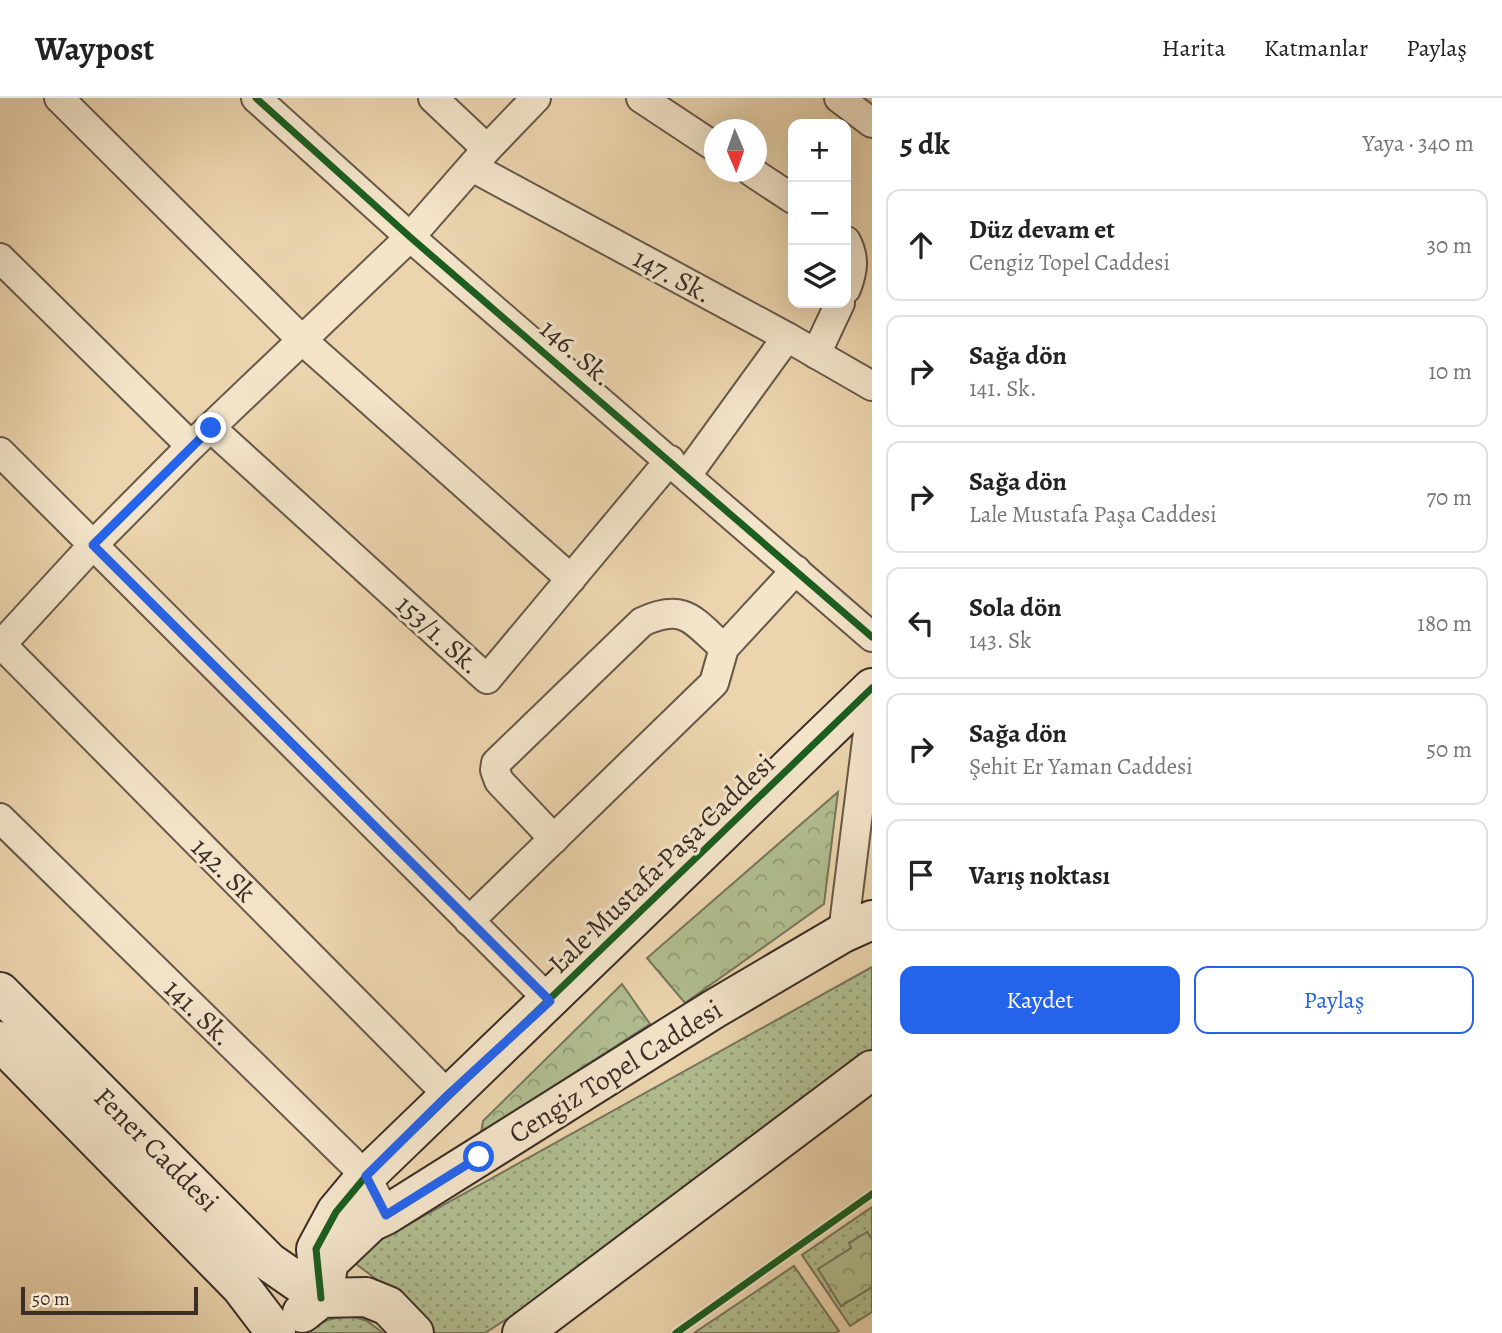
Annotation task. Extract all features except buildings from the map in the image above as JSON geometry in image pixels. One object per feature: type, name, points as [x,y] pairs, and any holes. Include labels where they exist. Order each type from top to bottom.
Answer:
[{"type":"street","points":[[59,98],[302,340],[570,579]]},
{"type":"street","name":"146. Sk.","points":[[257,98],[410,237],[679,467],[872,637]]},
{"type":"street","name":"147. Sk.","points":[[433,98],[479,158],[872,386]]},
{"type":"street","points":[[1,645],[93,545],[201,437],[410,237],[536,98]]},
{"type":"street","points":[[641,98],[704,140]]},
{"type":"street","points":[[839,98],[872,123]]},
{"type":"street","points":[[767,182],[788,196]]},
{"type":"street","points":[[851,250],[851,275]]},
{"type":"street","points":[[0,258],[201,437]]},
{"type":"street","points":[[816,354],[838,308]]},
{"type":"street","name":"153/1. Sk.","points":[[201,437],[487,679],[570,579],[679,467],[787,337]]},
{"type":"street","points":[[0,452],[550,1001]]},
{"type":"street","points":[[469,921],[714,683],[724,648],[796,570]]},
{"type":"street","points":[[554,839],[499,781],[495,770],[496,763],[642,622],[658,615],[676,613],[689,617],[724,648]]},
{"type":"street","name":"142. Sk","points":[[1,645],[448,1095]]},
{"type":"street","name":"Lale Mustafa Paşa Caddesi","points":[[321,1298],[316,1249],[336,1212],[366,1176],[872,688]]},
{"type":"street","points":[[858,927],[872,700]]},
{"type":"street","name":"141. Sk.","points":[[0,818],[366,1176],[386,1215]]},
{"type":"street","name":"Cengiz Topel Caddesi","points":[[321,1298],[329,1262],[371,1222],[714,1009],[858,927]]},
{"type":"street","name":"Fener Caddesi","points":[[0,992],[269,1262],[321,1298]]},
{"type":"street","name":"Fener Caddesi","points":[[0,1041],[242,1287],[276,1333]]},
{"type":"street","points":[[522,1333],[872,1070]]},
{"type":"street","points":[[287,1333],[300,1314],[321,1298],[366,1297],[388,1306],[414,1333]]},
{"type":"green space","points":[[838,792],[824,904],[685,1003],[647,958]]},
{"type":"green space","points":[[872,967],[872,1057],[544,1295],[485,1333],[423,1333],[416,1309],[348,1258]]},
{"type":"green space","points":[[622,984],[650,1024],[481,1133],[483,1121]]},
{"type":"green space","points":[[872,1207],[872,1239],[867,1232],[852,1248],[841,1306],[872,1287],[872,1312],[850,1326],[802,1255]]},
{"type":"green space","points":[[867,1232],[872,1239],[872,1287],[841,1306],[818,1269],[851,1248],[849,1243]]},
{"type":"green space","points":[[794,1266],[839,1331],[694,1333]]},
{"type":"green space","points":[[351,1316],[367,1321],[383,1333],[307,1333],[328,1320]]},
{"type":"cycle path","points":[[256,98],[410,237],[872,637]]},
{"type":"cycle path","points":[[321,1298],[316,1249],[336,1212],[366,1176],[872,688]]},
{"type":"cycle path","points":[[676,1333],[872,1194]]},
{"type":"route","points":[[211,428],[93,545],[550,1001],[448,1095],[366,1176],[386,1215],[479,1157]]}]
